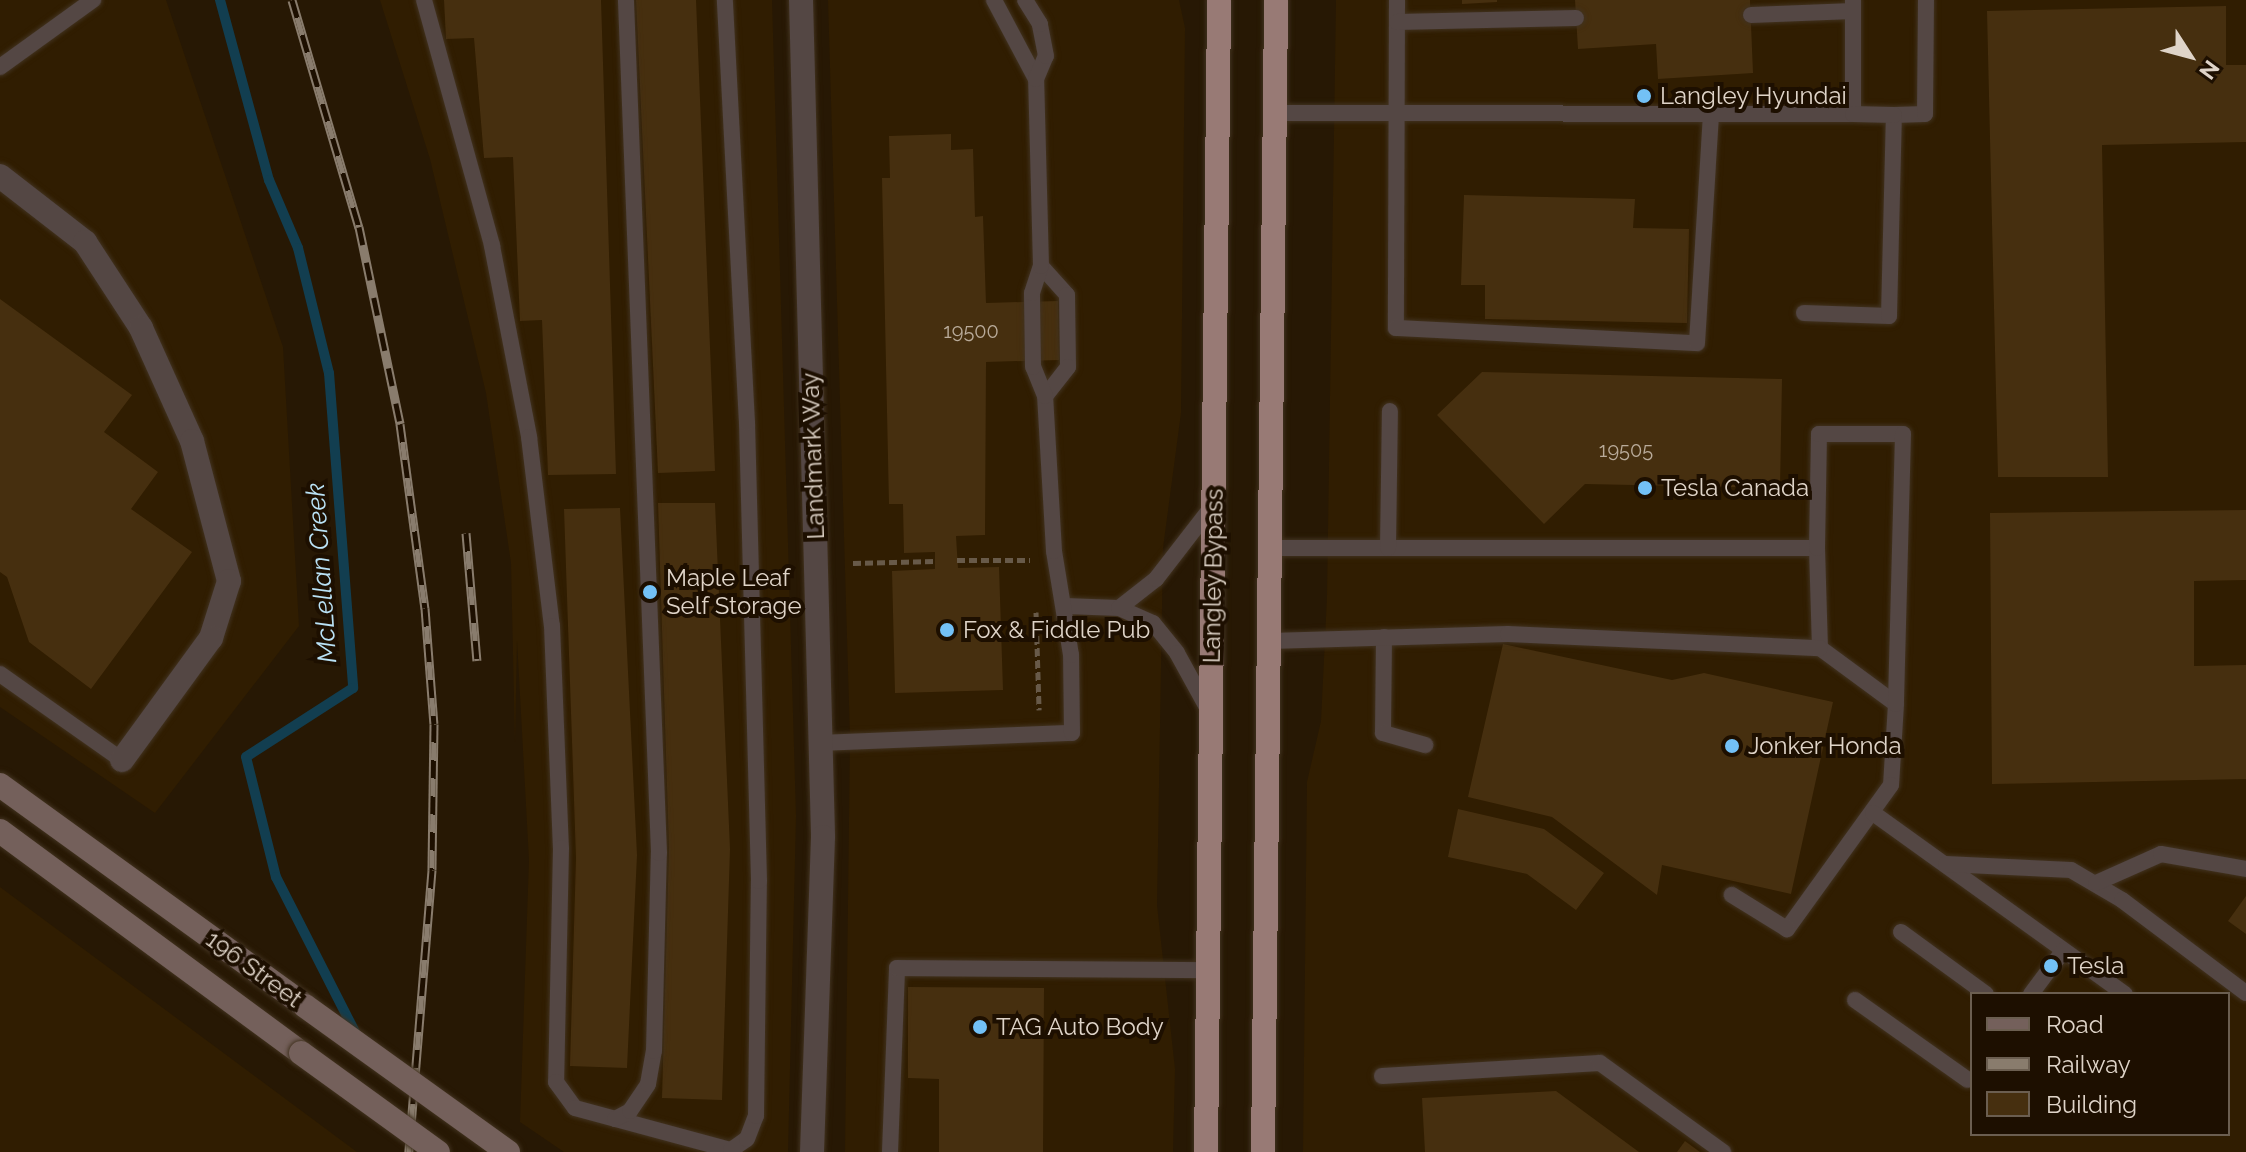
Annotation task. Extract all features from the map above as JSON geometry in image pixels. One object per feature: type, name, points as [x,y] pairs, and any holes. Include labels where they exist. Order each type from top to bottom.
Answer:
[{"type":"highway","name":"Langley Bypass","points":[[1206,1152],[1219,0]]},
{"type":"highway","points":[[1263,1152],[1276,0]]},
{"type":"main road","name":"196 Street","points":[[0,785],[508,1152]]},
{"type":"main road","name":"196 Street","points":[[0,831],[438,1152]]},
{"type":"street","name":"Landmark Way","points":[[801,0],[823,837],[812,1152]]},
{"type":"street","points":[[0,176],[85,242],[141,328],[192,441],[229,581],[211,638],[122,760]]},
{"type":"lane","points":[[0,67],[93,0]]},
{"type":"lane","points":[[424,0],[492,246],[531,452],[552,626],[561,832],[556,1082],[575,1108],[731,1150],[747,1139],[756,1116],[759,881],[747,423],[725,0]]},
{"type":"lane","points":[[615,1119],[630,1111],[648,1084],[654,1051],[659,853],[626,0]]},
{"type":"lane","points":[[994,0],[1036,79]]},
{"type":"lane","points":[[821,743],[1072,733],[1065,606],[1054,551],[1045,396],[1033,367],[1032,293],[1041,266],[1036,79],[1046,56],[1044,37],[1025,0]]},
{"type":"lane","points":[[1397,0],[1396,328],[1697,343],[1711,113]]},
{"type":"lane","points":[[1275,113],[1925,114],[1926,0]]},
{"type":"lane","points":[[1751,15],[1853,5],[1853,114]]},
{"type":"lane","points":[[1397,22],[1576,18]]},
{"type":"lane","points":[[1804,313],[1889,316],[1894,115]]},
{"type":"lane","points":[[1041,266],[1067,295],[1068,367],[1045,396]]},
{"type":"lane","points":[[1388,548],[1390,411]]},
{"type":"lane","points":[[1732,895],[1787,929],[1891,785],[1903,434],[1819,434],[1817,548],[1820,648]]},
{"type":"lane","points":[[1119,608],[1156,579],[1214,503]]},
{"type":"lane","points":[[1271,548],[1817,548]]},
{"type":"lane","points":[[1065,606],[1119,608],[1153,623],[1177,653],[1211,716]]},
{"type":"lane","points":[[1270,641],[1508,634],[1820,648],[1896,704]]},
{"type":"lane","points":[[1384,637],[1383,733],[1425,745]]},
{"type":"lane","points":[[0,674],[122,760]]},
{"type":"lane","points":[[1873,813],[2122,992]]},
{"type":"lane","points":[[2096,883],[2161,854],[2246,869]]},
{"type":"lane","points":[[1946,864],[2071,870],[2096,883],[2246,993]]},
{"type":"lane","points":[[1901,932],[1983,992]]},
{"type":"lane","points":[[2032,992],[2063,951]]},
{"type":"lane","points":[[890,1152],[897,968],[1209,970]]},
{"type":"lane","points":[[1855,1000],[1970,1078]]},
{"type":"lane","points":[[1382,1076],[1600,1063],[1723,1152]]},
{"type":"path","points":[[957,560],[1022,557],[1034,566]]},
{"type":"path","points":[[853,563],[935,561]]},
{"type":"path","points":[[1035,596],[1039,715]]},
{"type":"shaded area","points":[[0,0],[166,0],[283,347],[299,626],[155,813],[0,707]]},
{"type":"shaded area","name":"Maple Leaf Self Storage","points":[[380,0],[772,0],[796,816],[788,1152],[564,1152],[520,1122],[529,860],[517,640],[515,744],[511,563],[486,393],[430,159]]},
{"type":"shaded area","points":[[828,0],[1179,0],[1185,28],[1181,413],[1163,548],[1157,905],[1175,1069],[1173,1152],[845,1152],[850,737]]},
{"type":"shaded area","points":[[1336,0],[2246,0],[2246,1152],[1303,1152],[1307,782],[1321,721],[1327,597]]},
{"type":"shaded area","points":[[0,887],[357,1152],[0,1152]]},
{"type":"building","points":[[444,0],[601,0],[616,474],[548,475],[542,320],[520,321],[513,157],[484,158],[474,38],[446,39]]},
{"type":"building","points":[[636,0],[696,0],[715,471],[658,473]]},
{"type":"building","points":[[1462,0],[1497,0],[1497,2],[1462,4]]},
{"type":"building","points":[[1575,0],[1750,0],[1753,73],[1658,79],[1656,44],[1578,49]]},
{"type":"building","points":[[2226,6],[2226,65],[2246,65],[2246,142],[2102,145],[2108,477],[1998,477],[1987,11]]},
{"type":"building","points":[[951,134],[951,150],[973,149],[975,217],[983,216],[986,303],[1058,301],[1059,360],[986,362],[985,535],[956,536],[958,568],[999,567],[1003,690],[895,693],[892,571],[935,569],[935,552],[904,553],[903,504],[889,504],[882,178],[890,178],[889,136]]},
{"type":"building","points":[[1464,195],[1635,199],[1633,228],[1689,229],[1687,323],[1485,319],[1485,285],[1461,285]]},
{"type":"building","points":[[0,299],[132,395],[104,432],[158,472],[131,509],[192,552],[91,689],[29,642],[7,577],[0,572]]},
{"type":"building","points":[[1482,372],[1782,379],[1780,488],[1585,484],[1544,524],[1437,415]]},
{"type":"building","points":[[658,503],[715,503],[730,849],[722,1100],[662,1098],[669,849]]},
{"type":"building","points":[[620,508],[637,855],[627,1068],[570,1066],[576,858],[564,509]]},
{"type":"building","points":[[2246,510],[2246,580],[2194,581],[2194,666],[2246,665],[2246,779],[1992,784],[1990,513]]},
{"type":"building","points":[[1503,644],[1672,680],[1704,673],[1833,702],[1791,894],[1662,865],[1657,895],[1552,817],[1468,797]]},
{"type":"building","points":[[1458,809],[1544,829],[1604,873],[1576,910],[1527,874],[1448,857]]},
{"type":"building","points":[[2246,896],[2246,934],[2228,921]]},
{"type":"building","points":[[908,987],[1044,988],[1043,1152],[939,1152],[939,1079],[908,1078]]},
{"type":"building","points":[[1556,1091],[1639,1152],[1425,1152],[1422,1098]]},
{"type":"building","points":[[1685,1141],[1700,1152],[1677,1152]]},
{"type":"waterway","name":"McLellan Creek","points":[[220,0],[269,180],[298,248],[329,373],[353,688],[246,757],[276,877],[357,1036]]},
{"type":"railway","points":[[292,0],[359,227],[400,424],[425,608],[434,724],[432,870],[409,1152]]},
{"type":"railway","points":[[466,533],[477,661]]},
{"type":"place","name":"Langley Hyundai","points":[[1644,96]]},
{"type":"place","name":"Tesla Canada","points":[[1645,488]]},
{"type":"place","name":"Maple Leaf Self Storage","points":[[650,592]]},
{"type":"place","name":"Fox & Fiddle Pub","points":[[947,630]]},
{"type":"place","name":"Jonker Honda","points":[[1732,746]]},
{"type":"place","name":"Tesla","points":[[2051,966]]},
{"type":"place","name":"TAG Auto Body","points":[[980,1027]]}]
